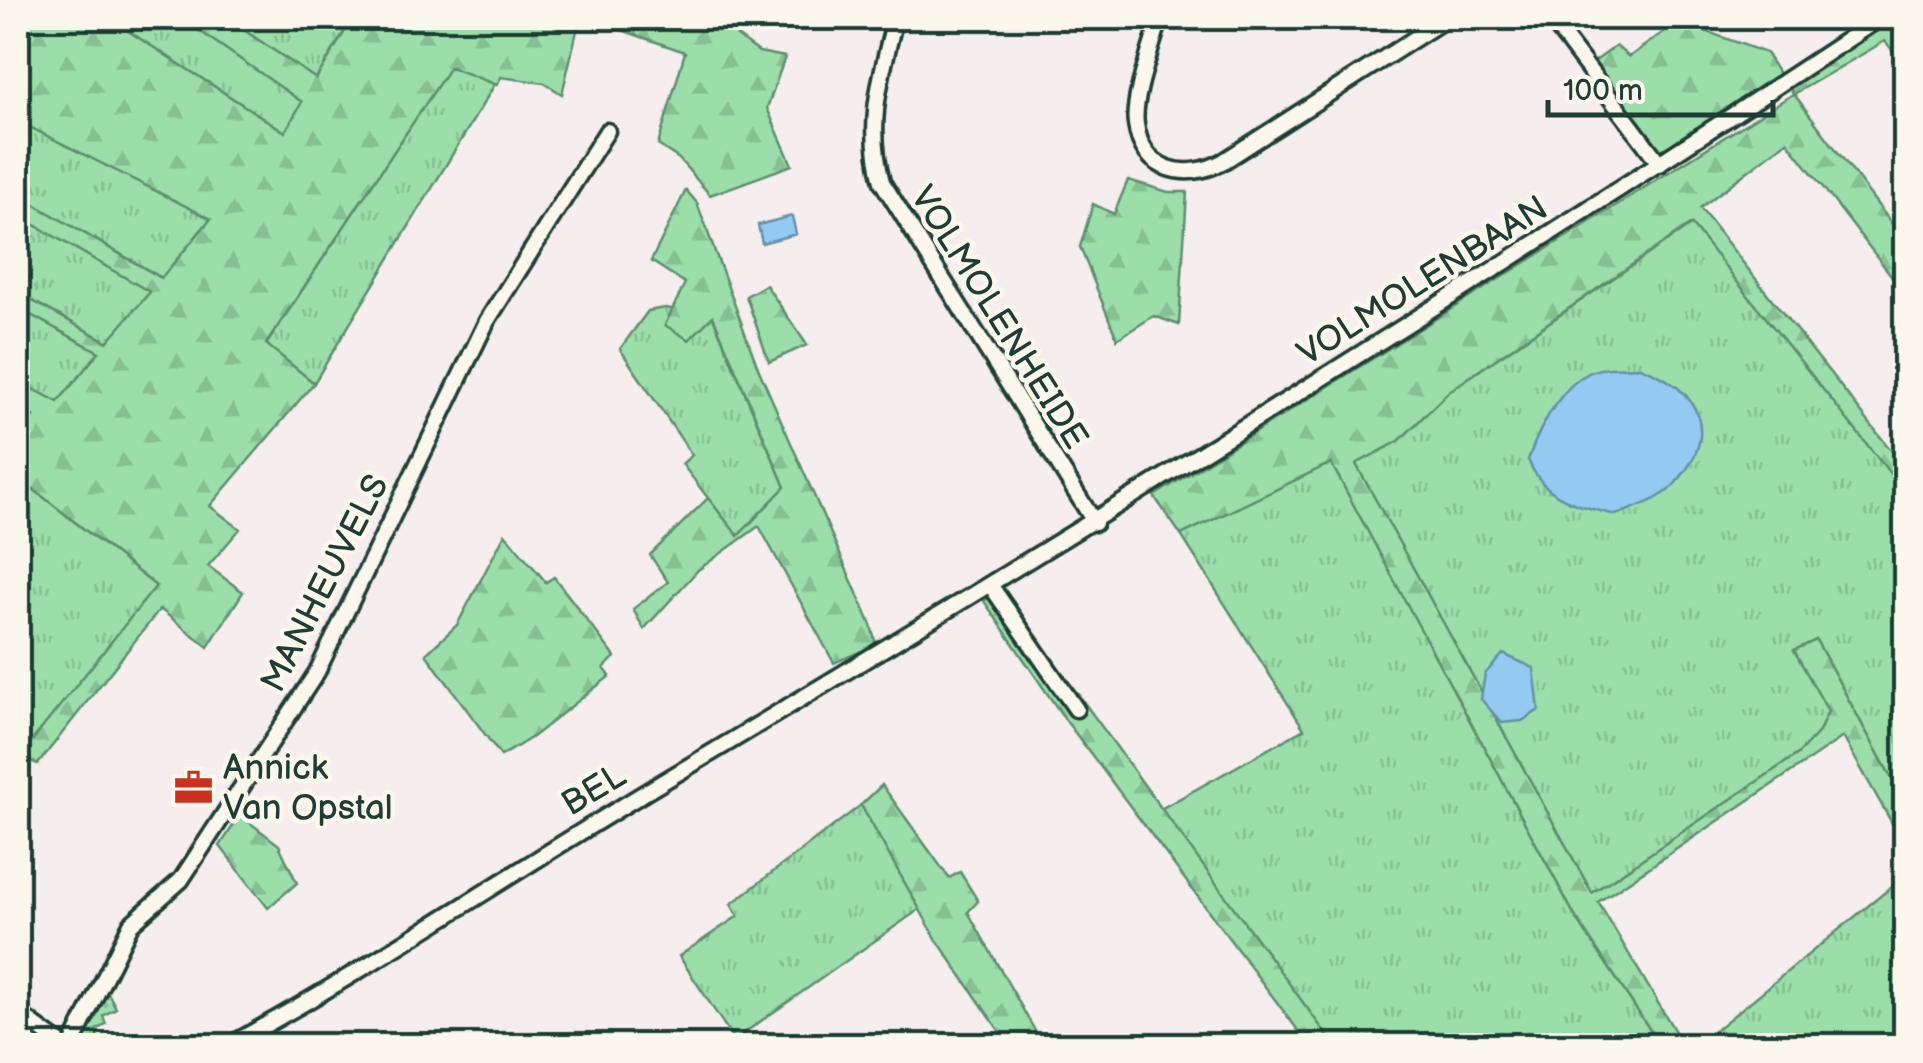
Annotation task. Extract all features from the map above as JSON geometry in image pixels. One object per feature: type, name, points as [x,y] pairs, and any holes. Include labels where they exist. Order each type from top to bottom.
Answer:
[{"type":"street","name":"VOLMOLENHEIDE","points":[[895,18],[873,111],[874,153],[882,182],[1094,524]]},
{"type":"street","points":[[1160,18],[1135,122],[1143,146],[1158,164],[1192,174],[1224,162],[1447,18]]},
{"type":"street","points":[[1550,18],[1660,164]]},
{"type":"street","name":"VOLMOLENBAAN","points":[[990,586],[1660,164],[1880,18]]},
{"type":"street","name":"MANHEUVELS","points":[[67,1046],[131,924],[190,867],[317,672],[487,321],[606,131]]},
{"type":"street","points":[[990,586],[1076,709]]},
{"type":"street","name":"BEL","points":[[228,1046],[336,985],[561,842],[990,586]]},
{"type":"street","points":[[18,1013],[67,1046]]},
{"type":"green space","points":[[18,18],[119,18],[116,23],[285,132],[302,102],[181,18],[226,18],[316,79],[353,18],[580,18],[562,94],[544,83],[501,77],[497,85],[450,67],[266,344],[314,383],[210,506],[240,529],[208,566],[243,592],[208,647],[160,609],[38,764],[19,757],[156,586],[18,477],[18,435],[34,416],[18,407],[18,381],[58,402],[99,352],[18,308],[18,293],[107,342],[150,292],[18,215],[18,195],[161,278],[211,219],[18,121]]},
{"type":"green space","points":[[119,18],[181,18],[303,102],[285,132],[115,23]]},
{"type":"green space","points":[[226,18],[353,18],[316,79]]},
{"type":"green space","points":[[587,18],[740,18],[737,36],[759,52],[785,57],[767,108],[792,165],[710,195],[679,159],[658,145],[685,52]]},
{"type":"green space","points":[[1683,18],[1693,18],[1705,31],[1766,53],[1780,75],[1661,151],[1594,62],[1616,46],[1629,57]]},
{"type":"green space","points":[[1891,18],[1905,18],[1905,66],[1885,41],[1794,94],[1905,241],[1905,293],[1787,141],[1700,208],[1905,468],[1905,492],[1691,224],[1448,392],[1399,441],[1356,464],[1592,893],[1798,754],[1819,732],[1828,711],[1794,650],[1816,640],[1905,803],[1905,846],[1843,737],[1598,902],[1683,1045],[1660,1045],[1575,916],[1331,463],[1181,535],[1154,496],[1793,94],[1789,85]]},
{"type":"green space","points":[[450,66],[495,84],[314,383],[266,345]]},
{"type":"green space","points":[[18,121],[211,218],[162,278],[18,195]]},
{"type":"green space","points":[[1128,180],[1168,192],[1187,192],[1179,325],[1154,316],[1117,339],[1080,247],[1093,204],[1114,214]]},
{"type":"green space","points":[[686,190],[697,203],[758,368],[871,625],[876,645],[834,663],[759,526],[698,570],[644,629],[633,609],[668,582],[650,555],[708,498],[738,536],[785,487],[713,316],[689,340],[665,325],[685,283],[651,261]]},
{"type":"green space","points":[[18,215],[150,292],[108,342],[18,293]]},
{"type":"green space","points":[[1692,224],[1905,492],[1905,803],[1816,640],[1795,651],[1828,711],[1819,732],[1798,754],[1592,893],[1355,464],[1399,441],[1448,392]]},
{"type":"green space","points":[[766,285],[807,345],[769,362],[746,296]]},
{"type":"green space","points":[[18,308],[99,352],[58,402],[18,381]]},
{"type":"green space","points":[[665,308],[712,315],[785,487],[737,536],[682,464],[692,455],[620,349],[648,311]]},
{"type":"green space","points":[[1331,462],[1575,916],[1660,1045],[1334,1045],[1159,810],[1304,729],[1181,535]]},
{"type":"green space","points":[[18,477],[156,586],[18,760]]},
{"type":"green space","points":[[505,534],[546,582],[554,577],[615,657],[604,668],[610,676],[531,738],[501,756],[426,654],[457,625]]},
{"type":"green space","points":[[1002,590],[1334,1045],[1309,1045],[1064,718],[984,601]]},
{"type":"green space","points":[[882,785],[949,878],[960,872],[978,901],[968,912],[1043,1045],[1009,1045],[937,940],[861,805]]},
{"type":"green space","points":[[861,805],[920,909],[734,1040],[679,956],[738,916],[731,904]]},
{"type":"green space","points":[[240,815],[279,845],[297,883],[268,908],[220,846]]},
{"type":"green space","points":[[1905,876],[1905,1045],[1697,1045]]},
{"type":"green space","points":[[106,989],[116,1008],[103,1016],[106,1024],[95,1031],[100,1041],[78,1046]]},
{"type":"water","points":[[792,216],[796,234],[762,243],[758,225]]},
{"type":"water","points":[[1640,367],[1678,388],[1698,416],[1697,449],[1688,467],[1661,496],[1616,515],[1564,499],[1543,484],[1528,460],[1539,433],[1564,393],[1587,374],[1600,369]]},
{"type":"water","points":[[1503,654],[1534,668],[1539,710],[1522,721],[1502,723],[1481,699],[1485,674]]},
{"type":"place","name":"Annick Van Opstal","points":[[193,787]]}]
